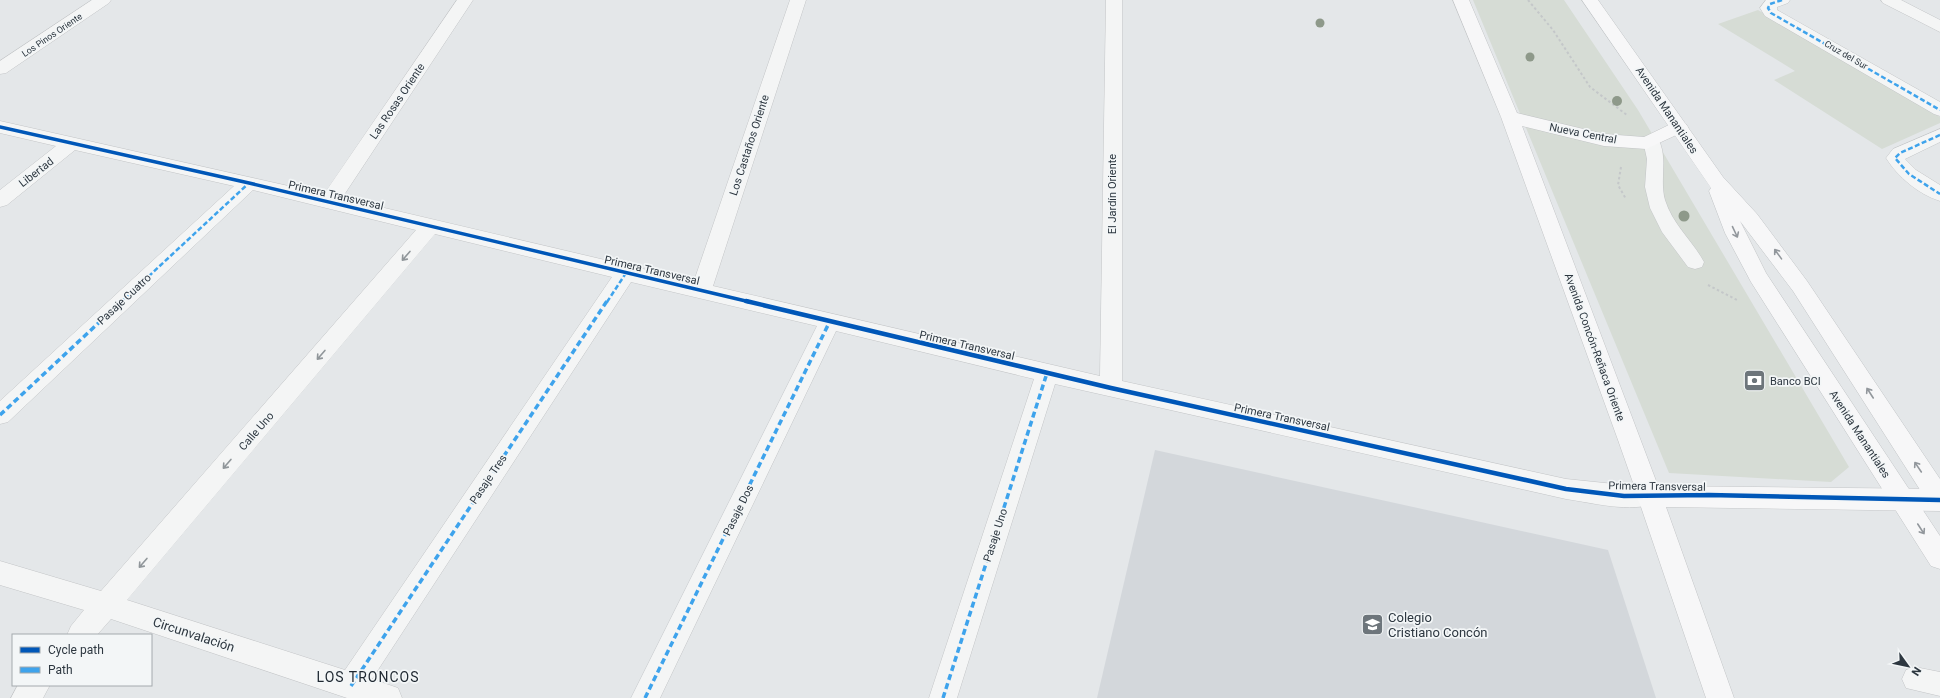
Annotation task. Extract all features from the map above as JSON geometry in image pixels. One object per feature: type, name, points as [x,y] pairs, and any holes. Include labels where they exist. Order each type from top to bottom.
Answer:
[{"type":"street","name":"Los Pinos Oriente","points":[[0,69],[103,0]]},
{"type":"street","name":"Las Rosas Oriente","points":[[329,202],[465,0]]},
{"type":"street","name":"Los Castaños Oriente","points":[[701,291],[798,0]]},
{"type":"street","name":"El Jardín Oriente","points":[[1111,388],[1114,0]]},
{"type":"street","name":"Avenida Concón-Reñaca Oriente","points":[[1461,0],[1510,117],[1630,440],[1648,496],[1720,698]]},
{"type":"street","name":"Avenida Manantiales","points":[[1590,0],[1618,38],[1716,182],[1750,219],[1796,280],[1940,500]]},
{"type":"street","name":"Avenida Manantiales","points":[[1596,0],[1618,38]]},
{"type":"street","name":"Cruz del Sur","points":[[1782,0],[1770,4],[1768,8],[1771,13],[1940,110]]},
{"type":"street","points":[[1889,0],[1940,27]]},
{"type":"street","name":"Nueva Central","points":[[1510,117],[1604,140],[1646,143],[1679,127]]},
{"type":"street","name":"Primera Transversal","points":[[0,127],[249,183],[1111,388],[1566,489],[1624,496],[1940,500]]},
{"type":"street","points":[[1940,135],[1900,153],[1895,158],[1899,166],[1910,176],[1940,194]]},
{"type":"street","name":"Libertad","points":[[0,200],[72,143]]},
{"type":"street","name":"Avenida Manantiales","points":[[1716,182],[1722,203],[1735,233],[1758,277],[1940,558]]},
{"type":"street","name":"Pasaje Cuatro","points":[[0,415],[249,183]]},
{"type":"street","name":"Calle Uno","points":[[81,634],[431,226]]},
{"type":"street","name":"Pasaje Tres","points":[[351,686],[626,273]]},
{"type":"street","name":"Pasaje Dos","points":[[645,698],[830,321]]},
{"type":"street","name":"Pasaje Uno","points":[[943,698],[1047,373]]},
{"type":"street","name":"Circunvalación","points":[[0,573],[106,605],[388,698]]},
{"type":"street","points":[[25,698],[35,686]]},
{"type":"lane","points":[[1650,141],[1655,156],[1653,174],[1656,200],[1664,220],[1678,241],[1695,262]]},
{"type":"lane","points":[[1915,680],[1940,684]]},
{"type":"shaded area","points":[[1473,0],[1564,0],[1638,110],[1849,467],[1831,482],[1669,473]]},
{"type":"shaded area","points":[[1758,10],[1940,117],[1940,123],[1882,149],[1774,80],[1795,71],[1718,24]]},
{"type":"shaded area","name":"Colegio Cristiano Concón","points":[[1155,450],[1608,550],[1656,698],[1097,698]]},
{"type":"marked path","points":[[1782,0],[1770,4],[1768,8],[1771,13],[1940,110]]},
{"type":"marked path","points":[[1940,135],[1900,153],[1895,158],[1909,174],[1940,194]]},
{"type":"marked path","points":[[0,415],[249,183]]},
{"type":"marked path","points":[[351,686],[626,273]]},
{"type":"marked path","points":[[645,698],[830,321]]},
{"type":"marked path","points":[[943,698],[1047,373]]},
{"type":"cycle path","points":[[0,127],[249,183],[1111,388],[1566,489],[1624,496],[1709,495],[1940,500]]},
{"type":"place","name":"Banco BCI","points":[[1754,381]]},
{"type":"place","name":"Colegio Cristiano Concón","points":[[1373,624]]},
{"type":"district","name":"LOS TRONCOS","points":[[368,677]]}]
